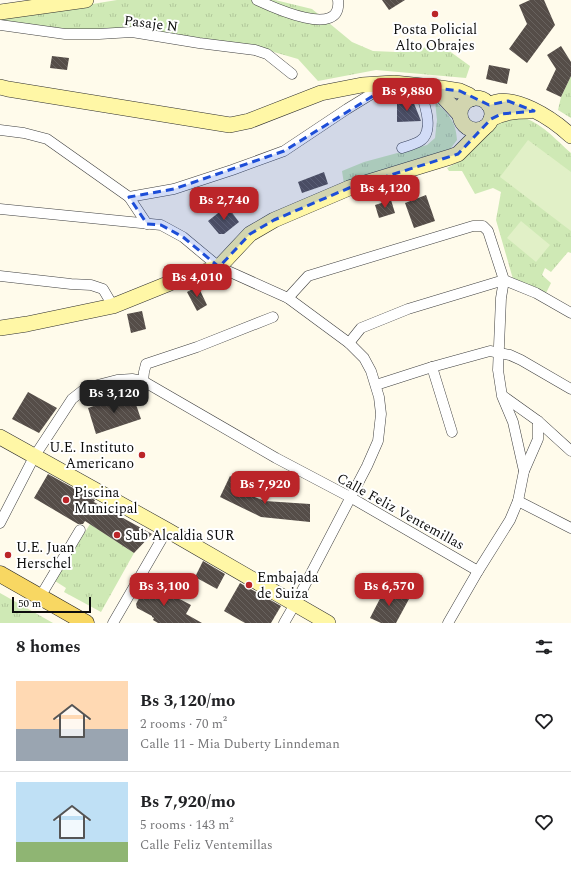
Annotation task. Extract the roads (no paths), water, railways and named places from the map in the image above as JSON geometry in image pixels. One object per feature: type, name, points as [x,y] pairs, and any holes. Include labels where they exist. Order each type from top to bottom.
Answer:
[{"type":"main road","points":[[0,12],[86,0]]},
{"type":"main road","points":[[0,87],[230,125],[249,121],[320,93],[362,85],[394,83],[460,91],[469,95],[471,99]]},
{"type":"main road","points":[[435,88],[461,120],[473,130],[478,130],[488,117],[494,101],[508,101],[522,105],[550,119],[570,135]]},
{"type":"main road","points":[[450,157],[462,136],[462,105],[471,99],[481,99],[488,117]]},
{"type":"main road","points":[[0,328],[27,324],[113,306],[170,283],[219,267],[250,234],[274,220],[349,188],[458,154],[488,117]]},
{"type":"main road","points":[[0,437],[167,530],[328,623]]},
{"type":"main road","points":[[0,574],[86,623]]},
{"type":"street","points":[[257,0],[281,11],[316,20],[329,18],[334,14],[338,0]]},
{"type":"street","name":"Pasaje N","points":[[0,25],[65,34],[132,32],[255,50],[267,54],[292,74]]},
{"type":"street","points":[[129,197],[174,189],[284,151],[378,90],[394,83]]},
{"type":"street","points":[[402,148],[422,141],[427,132],[428,119],[419,87]]},
{"type":"street","points":[[0,130],[47,138],[129,197],[147,224]]},
{"type":"street","points":[[0,209],[162,225],[183,237],[219,267],[288,298],[348,343],[364,358],[371,371],[379,397],[381,414],[378,441],[367,466],[284,623]]},
{"type":"street","points":[[288,298],[308,276],[473,226],[483,226],[488,232],[504,280],[501,306],[498,370],[502,396],[513,422],[524,471]]},
{"type":"street","points":[[0,276],[91,285],[103,289],[113,306]]},
{"type":"street","points":[[348,343],[361,328],[408,309],[504,280],[536,293],[571,313]]},
{"type":"street","points":[[0,523],[34,457],[72,400],[86,388],[117,380],[132,379],[143,381],[146,364],[197,348],[273,317]]},
{"type":"street","points":[[376,385],[432,367],[490,351],[510,355],[521,360],[571,389]]},
{"type":"street","points":[[432,367],[452,432]]},
{"type":"street","name":"Calle Feliz Ventemillas","points":[[143,381],[276,458],[350,498],[478,571]]},
{"type":"street","points":[[502,396],[538,421],[571,451]]},
{"type":"street","points":[[448,623],[510,520],[518,501],[524,471],[538,439],[538,421]]},
{"type":"street","points":[[518,501],[571,528]]},
{"type":"street","points":[[40,597],[80,530]]},
{"type":"street","points":[[112,623],[167,530]]},
{"type":"place","name":"Posta Policial Alto Obrajes","points":[[435,14]]},
{"type":"place","name":"U.E. Instituto Americano","points":[[142,455]]},
{"type":"place","name":"Piscina Municipal","points":[[66,500]]},
{"type":"place","name":"Sub Alcaldia SUR","points":[[117,535]]},
{"type":"place","name":"U.E. Juan Herschel","points":[[8,555]]},
{"type":"place","name":"Embajada de Suiza","points":[[249,585]]}]
